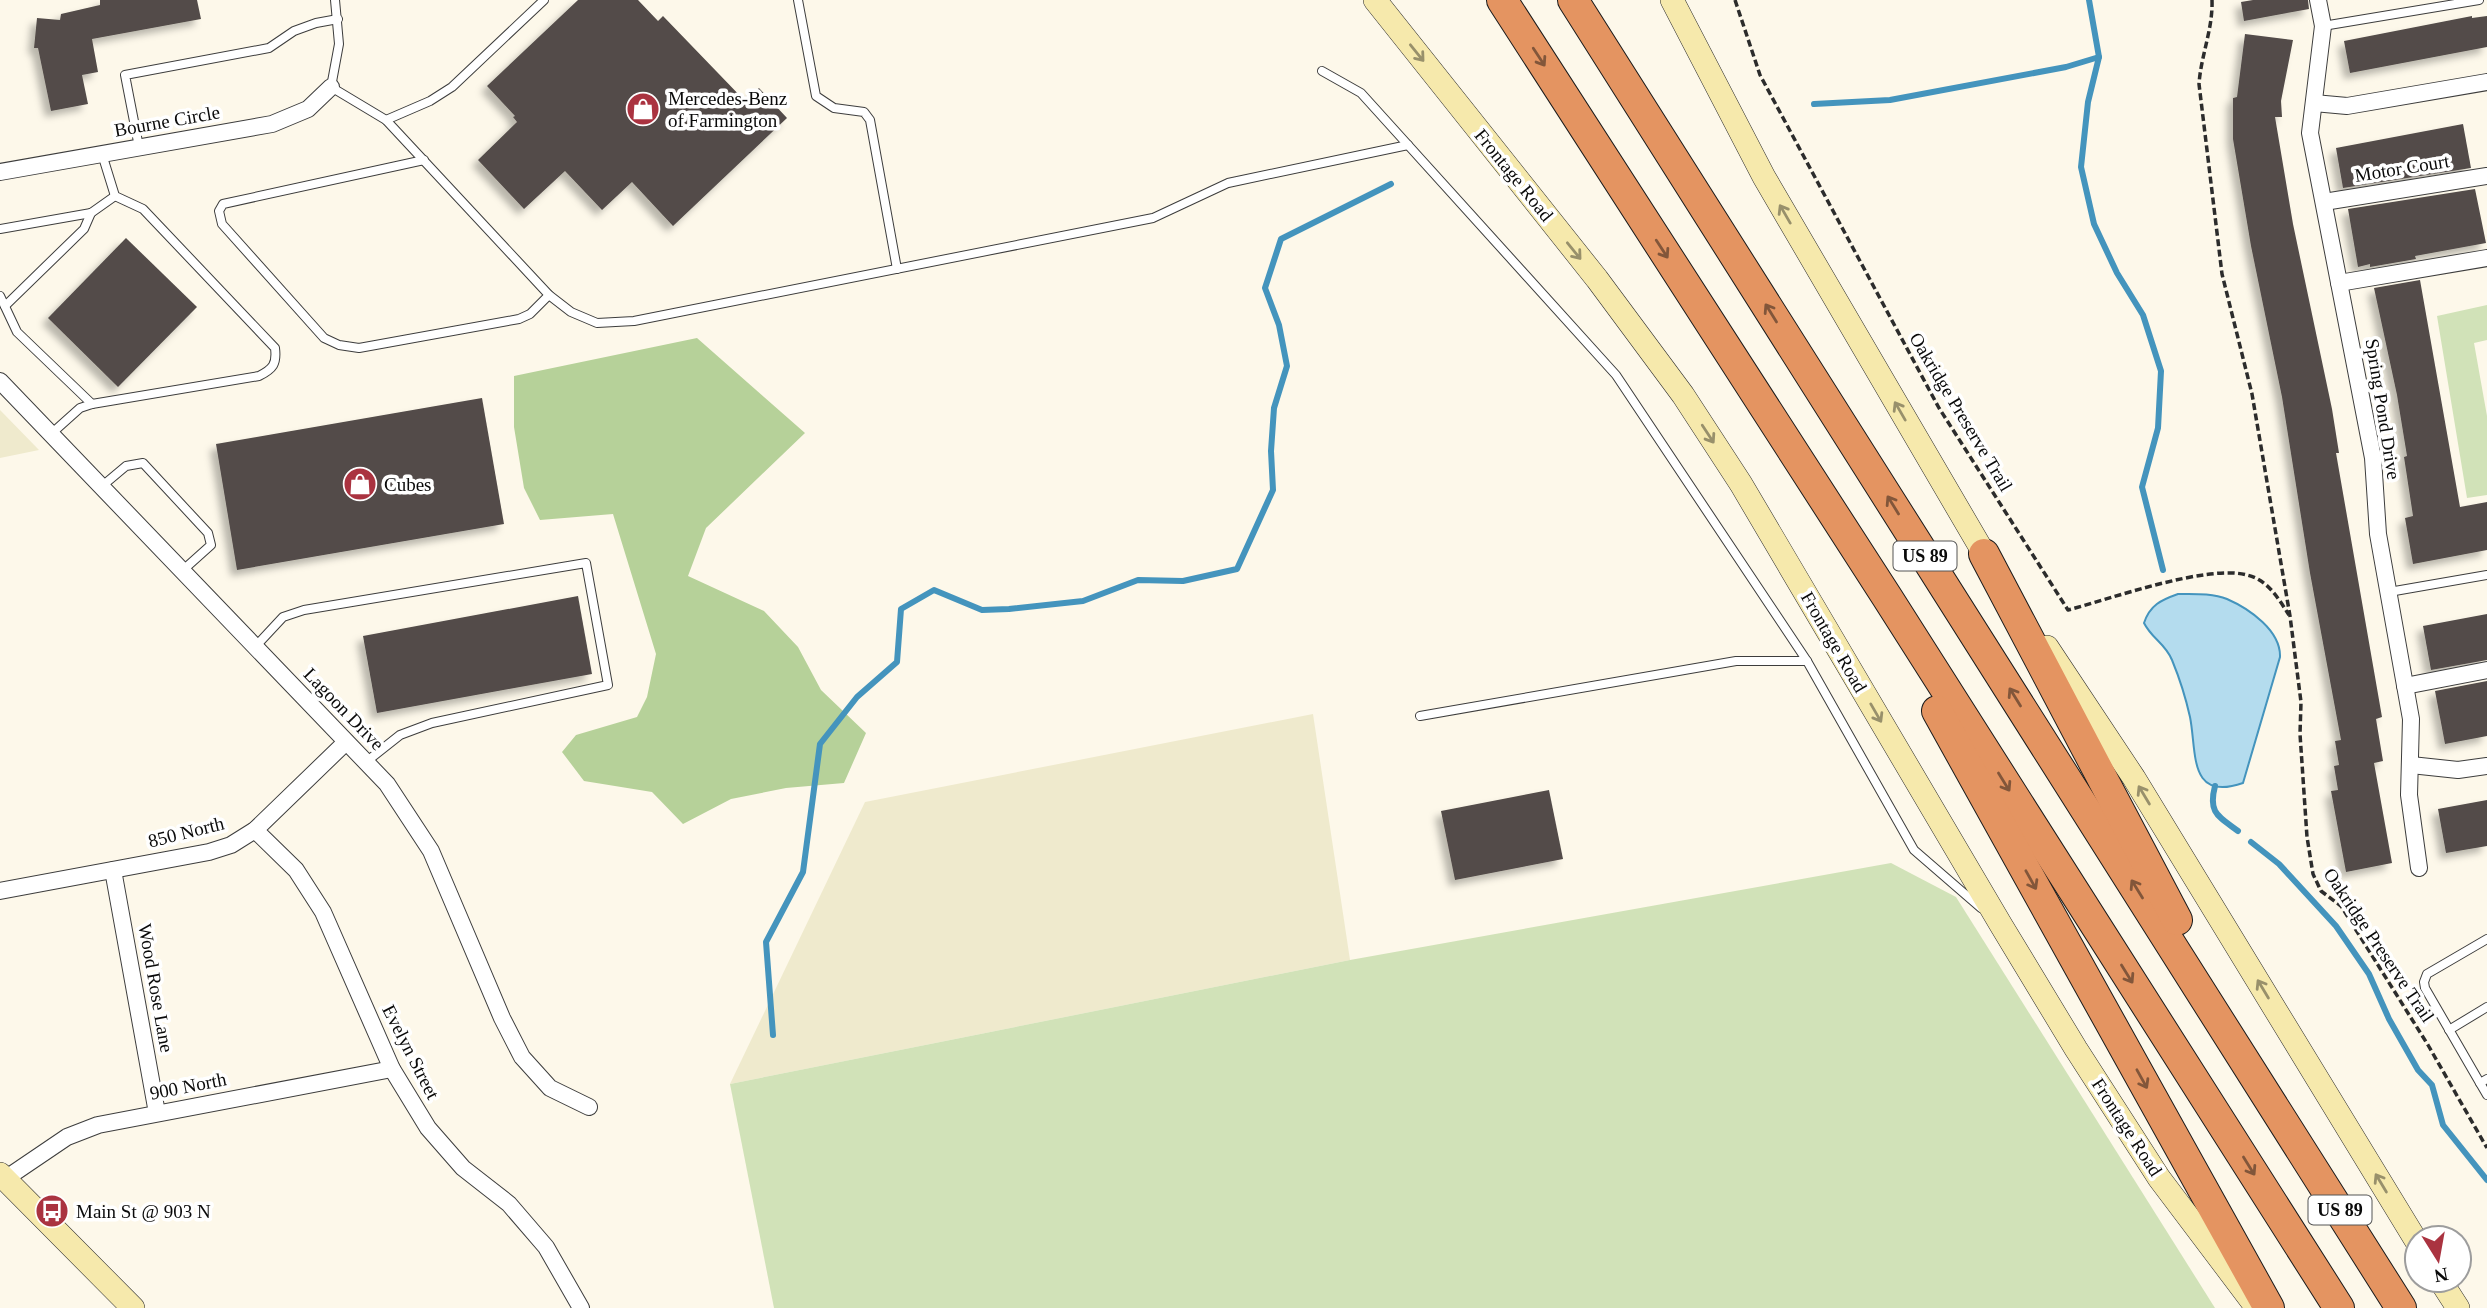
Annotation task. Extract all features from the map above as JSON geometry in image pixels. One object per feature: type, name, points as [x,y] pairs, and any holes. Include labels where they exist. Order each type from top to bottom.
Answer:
[{"type":"highway","name":"US 89","points":[[1502,0],[2339,1308]]},
{"type":"highway","name":"US 89","points":[[1573,0],[2401,1308]]},
{"type":"highway","points":[[1796,456],[2269,1308]]},
{"type":"highway","points":[[1984,554],[2278,1112]]},
{"type":"main road","name":"Frontage Road","points":[[1375,0],[1597,279],[1683,395],[1741,484],[2076,1049],[2159,1178],[2258,1308]]},
{"type":"main road","points":[[1672,0],[1764,177],[1984,554],[2134,778],[2406,1224]]},
{"type":"main road","points":[[2,1177],[133,1308]]},
{"type":"street","name":"Spring Pond Drive","points":[[2318,0],[2323,26],[2310,132],[2372,458],[2378,534],[2411,719],[2409,795],[2419,868]]},
{"type":"street","points":[[2314,103],[2347,106],[2487,84]]},
{"type":"street","name":"Bourne Circle","points":[[0,172],[272,124],[308,109],[331,87]]},
{"type":"street","name":"Motor Court","points":[[2324,202],[2487,176]]},
{"type":"street","points":[[2339,283],[2487,258]]},
{"type":"street","name":"Lagoon Drive","points":[[0,382],[387,784],[431,851],[502,1018],[522,1057],[550,1088],[589,1107]]},
{"type":"street","points":[[2405,686],[2487,670]]},
{"type":"street","name":"850 North","points":[[0,891],[209,852],[231,845],[255,830],[346,742]]},
{"type":"street","points":[[2411,765],[2458,770],[2487,765]]},
{"type":"street","name":"Evelyn Street","points":[[255,830],[296,870],[323,912],[392,1069],[428,1128],[463,1168],[509,1204],[547,1247],[582,1308]]},
{"type":"street","name":"Wood Rose Lane","points":[[113,870],[157,1114]]},
{"type":"street","name":"900 North","points":[[2,1177],[67,1137],[98,1125],[392,1069]]},
{"type":"lane","points":[[335,0],[339,44],[331,87],[386,120],[549,295],[571,312],[597,323],[634,321],[1153,218],[1228,183],[1408,145]]},
{"type":"lane","points":[[386,120],[430,101],[452,87],[544,0]]},
{"type":"lane","points":[[798,0],[816,96],[834,108],[864,111],[870,120],[897,269]]},
{"type":"lane","points":[[2323,26],[2479,0]]},
{"type":"lane","points":[[139,147],[125,75],[269,48],[294,31],[338,19]]},
{"type":"lane","points":[[1322,71],[1361,93],[1616,375],[1807,661],[1914,850],[2001,925]]},
{"type":"lane","points":[[51,434],[80,408],[92,404],[260,376],[272,370],[276,361],[275,348],[143,209],[115,196],[102,154]]},
{"type":"lane","points":[[424,160],[223,204],[219,211],[222,224],[324,338],[339,345],[359,348],[519,319],[530,314],[549,295]]},
{"type":"lane","points":[[0,229],[91,214],[115,196]]},
{"type":"lane","points":[[5,306],[84,229],[91,214]]},
{"type":"lane","points":[[0,296],[17,332],[92,404]]},
{"type":"lane","points":[[101,487],[125,466],[143,463],[208,533],[211,545],[182,571]]},
{"type":"lane","points":[[255,647],[282,617],[304,610],[586,563],[608,685],[432,723],[400,736],[366,762]]},
{"type":"lane","points":[[2389,592],[2487,575]]},
{"type":"lane","points":[[1420,716],[1736,661],[1807,661]]},
{"type":"lane","points":[[2487,939],[2427,974],[2424,982],[2449,1030],[2484,1081],[2487,1095]]},
{"type":"lane","points":[[2449,1030],[2487,1007]]},
{"type":"path","name":"Oakridge Preserve Trail","points":[[1735,0],[1760,75],[1938,408],[2068,610],[2196,575],[2224,574],[2248,575],[2272,589],[2290,617]]},
{"type":"path","name":"Oakridge Preserve Trail","points":[[2212,0],[2212,15],[2200,65],[2199,84],[2222,274],[2252,394],[2290,617],[2301,702],[2300,734],[2307,837],[2313,874],[2321,891],[2340,906],[2355,929],[2428,1045],[2487,1148]]},
{"type":"shaded area","points":[[0,410],[39,450],[0,458]]},
{"type":"shaded area","points":[[1313,714],[1350,960],[730,1084],[865,802]]},
{"type":"green space","points":[[2487,305],[2487,340],[2474,343],[2487,416],[2487,495],[2467,498],[2437,316]]},
{"type":"green space","points":[[697,338],[805,433],[706,528],[688,576],[764,611],[798,647],[821,690],[866,733],[844,783],[786,788],[731,799],[683,824],[652,792],[584,781],[562,752],[576,735],[637,717],[647,697],[656,654],[613,514],[540,520],[524,488],[514,427],[514,376]]},
{"type":"green space","points":[[1891,863],[1956,897],[2215,1308],[774,1308],[730,1084],[1350,960]]},
{"type":"water","points":[[2178,594],[2216,596],[2236,603],[2270,630],[2279,647],[2280,657],[2243,783],[2225,787],[2212,786],[2204,780],[2198,770],[2190,717],[2175,667],[2166,649],[2144,623],[2157,604]]},
{"type":"building","points":[[100,0],[197,0],[201,19],[92,39],[98,72],[82,75],[88,104],[51,111],[38,48],[34,48],[37,18],[60,20],[61,14],[100,5]]},
{"type":"building","name":"Mercedes-Benz of Farmington","points":[[578,0],[638,0],[658,21],[663,16],[745,101],[759,88],[787,118],[673,226],[632,182],[602,210],[565,171],[524,209],[478,160],[517,122],[513,117],[515,116],[487,86]]},
{"type":"building","points":[[2308,0],[2309,9],[2244,21],[2241,2]]},
{"type":"building","points":[[2472,16],[2487,16],[2487,47],[2350,73],[2344,41]]},
{"type":"building","points":[[2245,34],[2293,40],[2281,101],[2282,117],[2275,117],[2293,224],[2332,409],[2339,453],[2336,453],[2382,717],[2376,719],[2383,761],[2374,763],[2392,863],[2346,872],[2331,791],[2338,790],[2334,766],[2339,765],[2335,741],[2341,740],[2310,573],[2282,397],[2251,246],[2233,139],[2233,98],[2237,97]]},
{"type":"building","points":[[2463,124],[2471,168],[2343,188],[2336,148]]},
{"type":"building","points":[[2475,189],[2486,243],[2415,256],[2416,259],[2358,267],[2348,209]]},
{"type":"building","points":[[126,238],[197,307],[118,387],[48,318]]},
{"type":"building","points":[[2420,280],[2460,507],[2487,502],[2487,550],[2413,564],[2405,518],[2413,516],[2404,457],[2407,456],[2374,288]]},
{"type":"building","name":"Cubes","points":[[482,398],[504,524],[237,570],[216,444]]},
{"type":"building","points":[[578,596],[592,674],[377,713],[363,636]]},
{"type":"building","points":[[2487,614],[2487,660],[2431,670],[2423,626]]},
{"type":"building","points":[[2487,681],[2487,736],[2445,744],[2435,691]]},
{"type":"building","points":[[1549,790],[1563,859],[1455,880],[1441,811]]},
{"type":"building","points":[[2487,800],[2487,846],[2446,853],[2438,809]]},
{"type":"waterway","points":[[2089,0],[2099,57],[2088,102],[2081,167],[2094,224],[2117,273],[2143,315],[2161,371],[2158,428],[2142,487],[2163,570]]},
{"type":"waterway","points":[[1814,104],[1890,100],[2066,67],[2099,57]]},
{"type":"waterway","points":[[773,1035],[766,942],[803,872],[820,744],[857,697],[897,662],[901,609],[934,590],[982,610],[1009,609],[1083,601],[1138,580],[1183,581],[1237,569],[1273,490],[1271,451],[1274,408],[1287,366],[1279,325],[1265,288],[1281,239],[1391,184]]},
{"type":"waterway","points":[[2215,786],[2213,802],[2216,813],[2238,831]]},
{"type":"waterway","points":[[2251,842],[2279,864],[2336,926],[2369,974],[2389,1019],[2418,1070],[2432,1085],[2443,1125],[2487,1180]]},
{"type":"place","name":"Mercedes-Benz of Farmington","points":[[643,109]]},
{"type":"place","name":"Cubes","points":[[360,484]]},
{"type":"place","name":"Main St @ 903 N","points":[[52,1211]]}]
